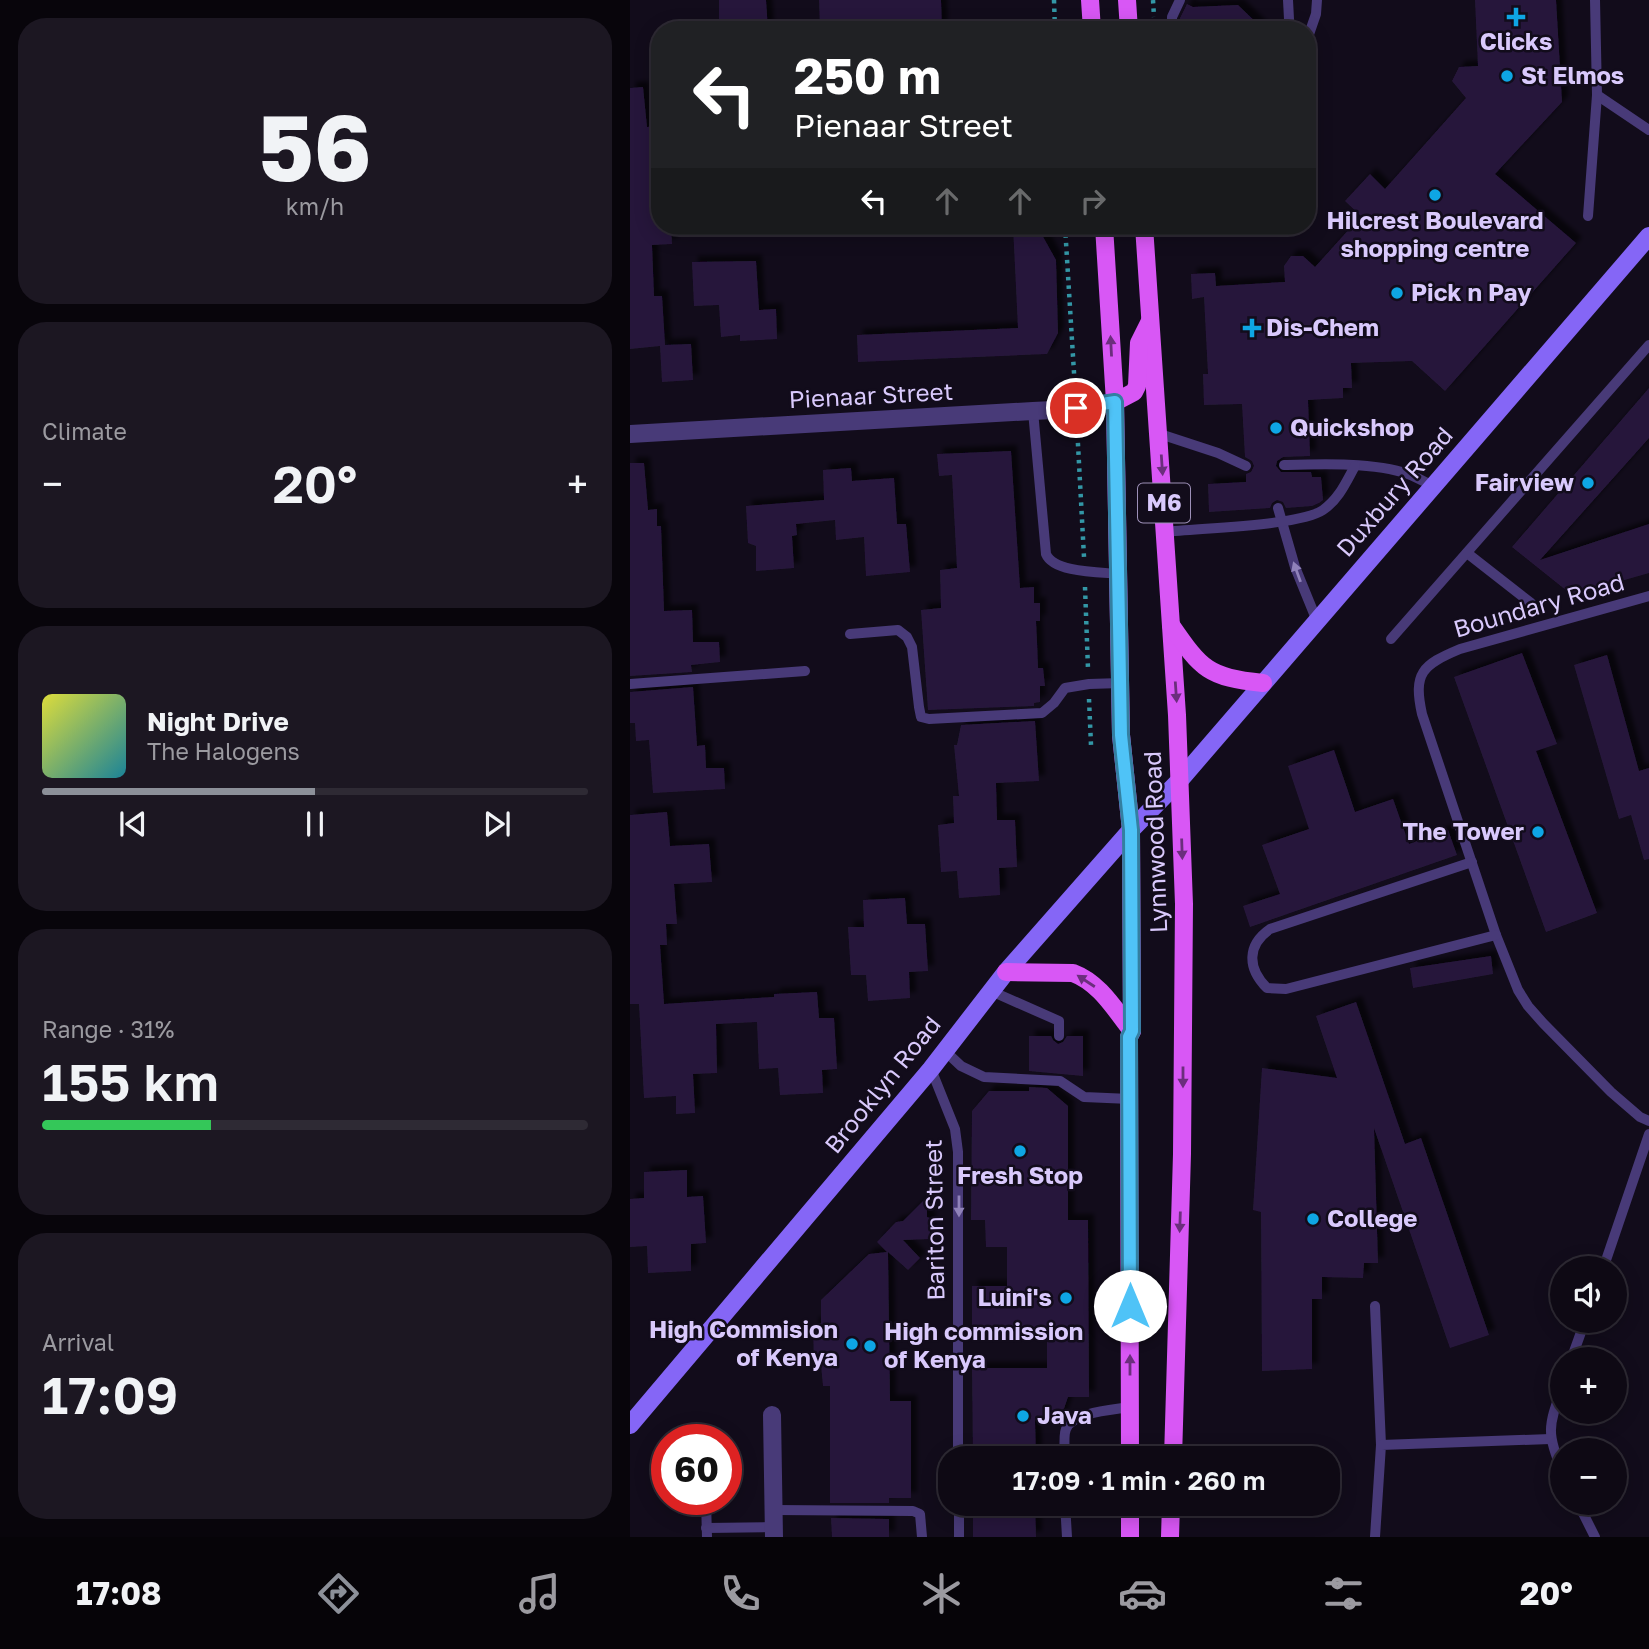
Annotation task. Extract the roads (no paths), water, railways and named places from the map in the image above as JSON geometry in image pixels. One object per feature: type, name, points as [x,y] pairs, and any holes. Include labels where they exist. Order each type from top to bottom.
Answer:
[{"type":"main road","points":[[1090,0],[1091,21]]},
{"type":"main road","name":"Lynnwood Road","points":[[1105,235],[1115,402],[1121,735],[1131,830],[1130,1446]]},
{"type":"main road","name":"Lynnwood Road","points":[[1144,235],[1166,531],[1177,715],[1184,904],[1182,1154],[1172,1446]]},
{"type":"main road","name":"Duxbury Road","points":[[1179,781],[1649,236]]},
{"type":"main road","points":[[1115,402],[1134,392],[1139,343],[1150,321]]},
{"type":"main road","points":[[1171,625],[1194,659],[1209,670],[1235,680],[1263,683]]},
{"type":"main road","name":"Brooklyn Road","points":[[630,1425],[932,1069],[1006,972],[1131,830],[1179,781]]},
{"type":"main road","points":[[1006,972],[1073,973],[1084,977],[1094,985],[1132,1031]]},
{"type":"main road","points":[[1130,1516],[1130,1537]]},
{"type":"main road","points":[[1170,1537],[1171,1516]]},
{"type":"street","name":"Pienaar Street","points":[[630,434],[1034,411],[1115,402]]},
{"type":"street","points":[[772,1415],[774,1525]]},
{"type":"lane","points":[[1172,21],[1180,0]]},
{"type":"lane","points":[[1287,21],[1289,0]]},
{"type":"lane","points":[[1314,21],[1317,0]]},
{"type":"lane","points":[[1588,216],[1597,95],[1595,0]]},
{"type":"lane","points":[[1597,95],[1649,130]]},
{"type":"lane","points":[[1391,639],[1649,345]]},
{"type":"lane","points":[[1034,411],[1046,554],[1049,561],[1055,566],[1120,574]]},
{"type":"lane","points":[[1160,434],[1218,453],[1246,466]]},
{"type":"lane","points":[[1284,465],[1355,466],[1406,473],[1433,486]]},
{"type":"lane","points":[[1166,531],[1301,519],[1323,510],[1338,497],[1355,466]]},
{"type":"lane","points":[[1278,508],[1295,567],[1317,621]]},
{"type":"lane","points":[[1467,553],[1531,603]]},
{"type":"lane","name":"Boundary Road","points":[[1649,596],[1460,649],[1425,670],[1419,680],[1418,689],[1422,714],[1496,935],[1518,990],[1528,1006],[1611,1092],[1649,1121]]},
{"type":"lane","points":[[849,634],[898,630],[907,637],[912,647],[921,717],[929,719],[1042,713],[1054,704],[1065,688],[1121,683]]},
{"type":"lane","points":[[630,684],[805,671]]},
{"type":"lane","points":[[1472,862],[1270,929],[1258,937],[1253,948],[1253,964],[1258,979],[1267,988],[1286,989],[1496,935]]},
{"type":"lane","points":[[991,991],[1059,1021],[1059,1036]]},
{"type":"lane","points":[[945,1051],[961,1066],[984,1077],[1060,1079],[1084,1097],[1129,1099]]},
{"type":"lane","name":"Bariton Street","points":[[932,1069],[955,1129],[958,1152],[958,1446]]},
{"type":"lane","points":[[1607,1256],[1649,1134]]},
{"type":"lane","points":[[1375,1306],[1381,1445],[1375,1537]]},
{"type":"lane","points":[[1065,1446],[1065,1430],[1073,1420],[1130,1407]]},
{"type":"lane","points":[[1381,1445],[1550,1439]]},
{"type":"lane","points":[[706,1532],[914,1511],[920,1514],[922,1520],[922,1537]]},
{"type":"lane","points":[[1584,1515],[1595,1537]]},
{"type":"lane","points":[[958,1516],[959,1537]]},
{"type":"lane","points":[[1066,1516],[1067,1537]]},
{"type":"place","name":"Clicks","points":[[1516,17]]},
{"type":"place","name":"St Elmos","points":[[1507,76]]},
{"type":"place","name":"Hilcrest Boulevard shopping centre","points":[[1435,195]]},
{"type":"place","name":"Pick n Pay","points":[[1397,293]]},
{"type":"place","name":"Dis-Chem","points":[[1252,328]]},
{"type":"place","name":"Quickshop","points":[[1276,428]]},
{"type":"place","name":"Fairview","points":[[1588,483]]},
{"type":"place","name":"The Tower","points":[[1538,832]]},
{"type":"place","name":"Fresh Stop","points":[[1020,1151]]},
{"type":"place","name":"College","points":[[1313,1219]]},
{"type":"place","name":"Luini's","points":[[1066,1298]]},
{"type":"place","name":"High Commision of Kenya","points":[[852,1344]]},
{"type":"place","name":"High commission of Kenya","points":[[870,1346]]},
{"type":"place","name":"Java","points":[[1023,1416]]}]
